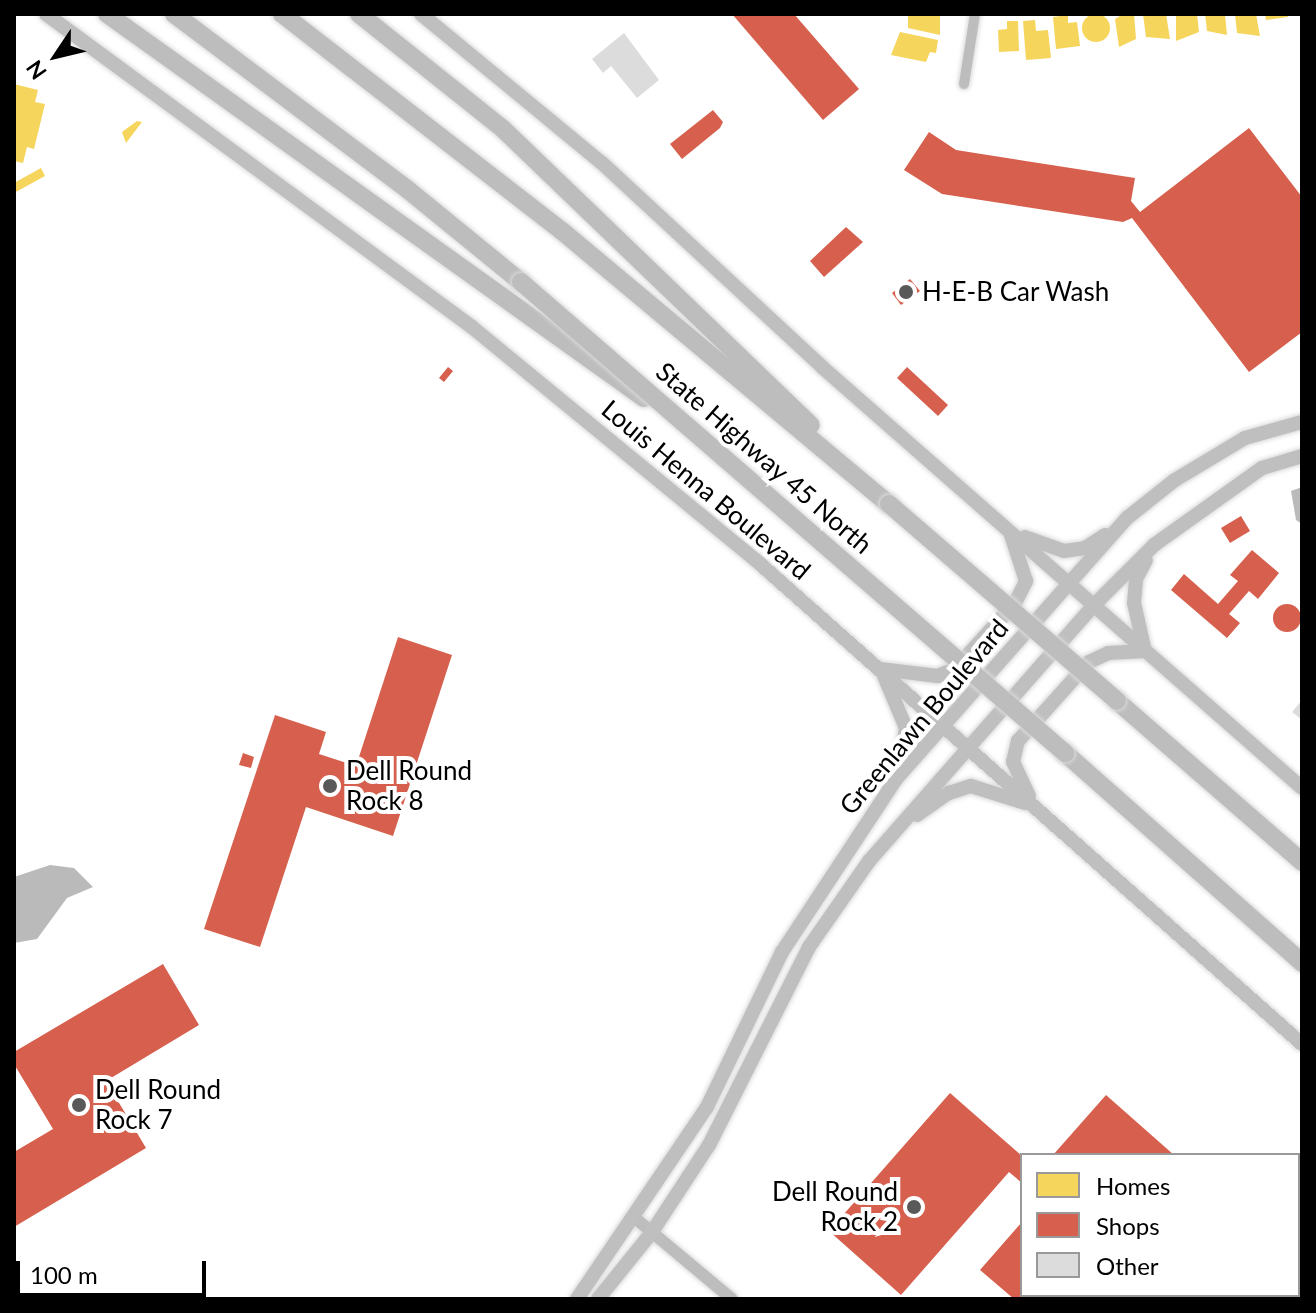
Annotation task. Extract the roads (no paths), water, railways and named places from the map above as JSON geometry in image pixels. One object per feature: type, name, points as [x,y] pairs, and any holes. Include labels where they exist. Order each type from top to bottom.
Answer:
[{"type":"highway","points":[[107,14],[508,296],[730,462]]},
{"type":"highway","name":"State Highway 45 North","points":[[174,14],[407,189],[521,282],[1065,753],[1302,963]]},
{"type":"highway","name":"State Highway 45 North","points":[[282,14],[562,231],[889,504],[1302,862]]},
{"type":"highway","points":[[359,14],[503,129],[587,206],[889,504]]},
{"type":"main road","name":"Louis Henna Boulevard","points":[[46,14],[472,327],[943,723],[1302,1044]]},
{"type":"main road","points":[[421,14],[602,163],[822,367],[1302,788]]},
{"type":"main road","name":"Greenlawn Boulevard","points":[[577,1299],[635,1218],[707,1107],[812,900],[896,779],[1127,518],[1175,480],[1245,438],[1302,422]]},
{"type":"main road","name":"Greenlawn Boulevard","points":[[598,1299],[652,1232],[709,1145],[809,947],[849,887],[968,746],[1094,605],[1154,545],[1262,468],[1302,456]]},
{"type":"main road","points":[[1007,528],[1064,551],[1085,548],[1127,518]]},
{"type":"main road","points":[[880,669],[938,676],[956,668],[1015,603],[1026,581],[1007,528]]},
{"type":"main road","points":[[1146,651],[1134,603],[1136,579],[1154,545]]},
{"type":"main road","points":[[1035,807],[1013,762],[1018,741],[1089,662],[1108,653],[1146,651]]},
{"type":"main road","points":[[880,669],[906,728],[896,779]]},
{"type":"main road","points":[[900,827],[949,793],[971,786],[1035,807]]},
{"type":"main road","points":[[809,947],[803,933],[812,900]]},
{"type":"street","points":[[964,84],[975,14]]},
{"type":"street","points":[[635,1218],[732,1299]]},
{"type":"place","name":"H-E-B Car Wash","points":[[906,292]]},
{"type":"place","name":"Dell Round Rock 8","points":[[330,786]]},
{"type":"place","name":"Dell Round Rock 7","points":[[79,1105]]},
{"type":"place","name":"Dell Round Rock 2","points":[[914,1207]]}]
